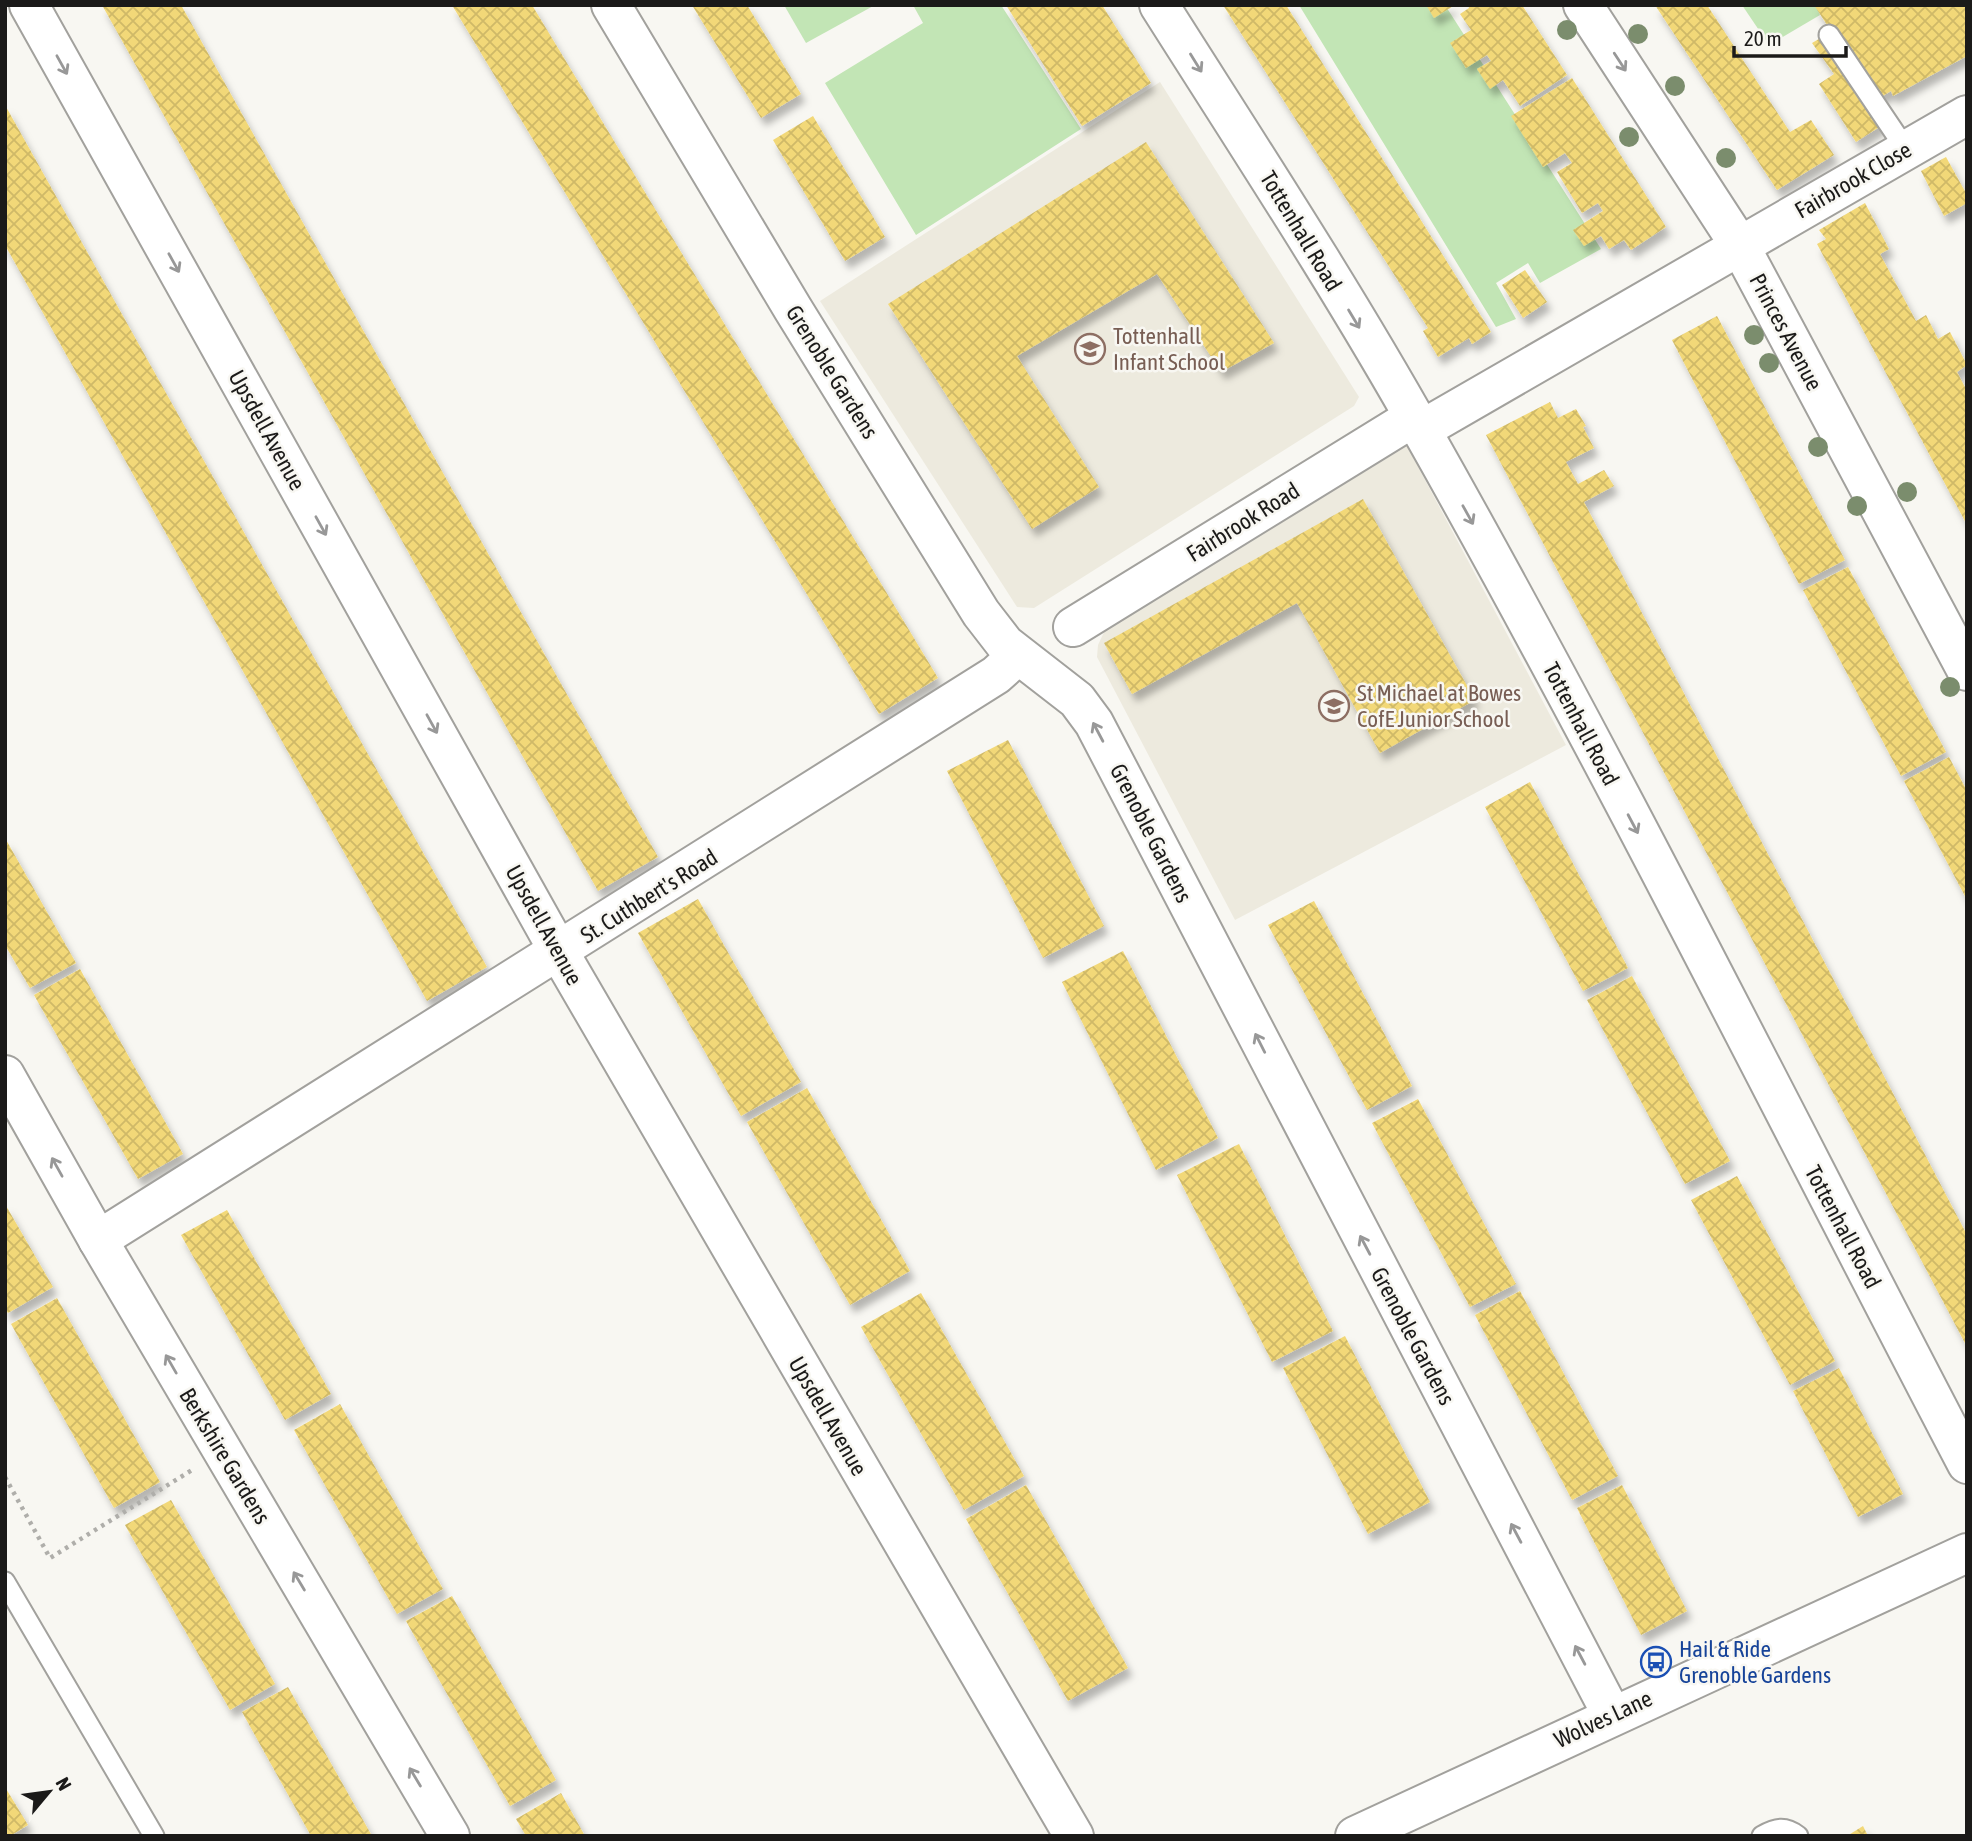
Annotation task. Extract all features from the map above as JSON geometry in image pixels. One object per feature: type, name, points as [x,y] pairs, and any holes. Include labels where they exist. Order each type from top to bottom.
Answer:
[{"type":"street","name":"Upsdell Avenue","points":[[29,5],[559,952],[1074,1836]]},
{"type":"street","name":"Grenoble Gardens","points":[[611,5],[992,629],[1017,656],[1070,694],[1094,723],[1612,1715]]},
{"type":"street","name":"Tottenhall Road","points":[[1159,5],[1281,197],[1418,424],[1550,664],[1967,1464]]},
{"type":"street","name":"Princes Avenue","points":[[1583,5],[1740,246],[1954,615],[1967,671]]},
{"type":"street","name":"Fairbrook Close","points":[[1740,246],[1905,148],[1967,115]]},
{"type":"street","name":"Fairbrook Road","points":[[1073,627],[1418,424],[1740,246]]},
{"type":"street","name":"St. Cuthbert's Road","points":[[98,1240],[996,675],[1017,656]]},
{"type":"street","name":"Berkshire Gardens","points":[[5,1074],[98,1240],[450,1836]]},
{"type":"street","name":"Wolves Lane","points":[[1355,1836],[1967,1553]]},
{"type":"lane","points":[[1829,35],[1905,148]]},
{"type":"lane","points":[[5,1582],[154,1836]]},
{"type":"lane","points":[[1762,1836],[1774,1829],[1785,1829],[1798,1836]]},
{"type":"path","points":[[5,1476],[50,1558],[222,1451]]},
{"type":"shaded area","name":"Tottenhall Infant School","points":[[1160,82],[1359,397],[1354,406],[1034,608],[1017,607],[820,301]]},
{"type":"shaded area","name":"St Michael at Bowes CofE Junior School","points":[[1407,446],[1566,745],[1235,920],[1097,657],[1098,645],[1105,630]]},
{"type":"green space","points":[[784,5],[875,5],[806,43]]},
{"type":"green space","points":[[913,5],[1001,5],[1081,129],[916,235],[825,83],[923,23]]},
{"type":"green space","points":[[1299,5],[1445,5],[1601,249],[1540,283],[1528,263],[1496,283],[1516,319],[1496,327]]},
{"type":"green space","points":[[1742,5],[1816,5],[1820,15],[1769,45]]},
{"type":"building","points":[[102,5],[181,5],[658,857],[598,891]]},
{"type":"building","points":[[452,5],[532,5],[938,678],[879,714]]},
{"type":"building","points":[[692,5],[747,5],[801,94],[761,118]]},
{"type":"building","points":[[1006,5],[1102,5],[1151,83],[1082,126]]},
{"type":"building","points":[[1223,5],[1286,5],[1491,332],[1472,344],[1469,338],[1438,357],[1423,331],[1428,328]]},
{"type":"building","points":[[1426,5],[1455,5],[1434,18]]},
{"type":"building","points":[[1468,5],[1522,5],[1567,75],[1520,106],[1503,80],[1490,89],[1477,69],[1491,61],[1487,55],[1466,68],[1450,43],[1471,30],[1460,14],[1469,8]]},
{"type":"building","points":[[1655,5],[1707,5],[1790,132],[1811,120],[1834,155],[1777,190]]},
{"type":"building","points":[[1814,5],[1967,5],[1967,56],[1893,96],[1891,91],[1876,100]]},
{"type":"building","points":[[1824,36],[1884,124],[1856,142],[1819,84],[1834,74],[1812,43]]},
{"type":"building","points":[[1572,78],[1666,227],[1631,250],[1624,240],[1609,249],[1601,236],[1584,246],[1573,230],[1603,211],[1598,203],[1582,213],[1557,172],[1572,163],[1565,153],[1543,167],[1511,116]]},
{"type":"building","points":[[5,105],[487,967],[427,1001],[5,245]]},
{"type":"building","points":[[813,116],[885,237],[845,261],[773,140]]},
{"type":"building","points":[[1146,142],[1274,343],[1221,372],[1157,274],[1017,356],[1099,487],[1032,529],[888,304]]},
{"type":"building","points":[[1946,157],[1967,195],[1967,203],[1944,216],[1921,171]]},
{"type":"building","points":[[1865,203],[1889,249],[1880,254],[1916,321],[1926,315],[1938,339],[1950,332],[1967,365],[1957,372],[1967,391],[1967,525],[1817,244],[1826,239],[1819,230]]},
{"type":"building","points":[[1525,270],[1547,302],[1523,318],[1502,285]]},
{"type":"building","points":[[1717,316],[1845,560],[1799,584],[1672,340]]},
{"type":"building","points":[[1550,402],[1558,418],[1576,409],[1586,426],[1583,427],[1594,448],[1566,462],[1578,484],[1604,470],[1614,486],[1584,502],[1967,1235],[1967,1347],[1486,435]]},
{"type":"building","points":[[1363,499],[1475,700],[1380,753],[1297,603],[1132,694],[1104,643]]},
{"type":"building","points":[[1848,567],[1946,752],[1901,776],[1803,590]]},
{"type":"building","points":[[1008,740],[1104,926],[1043,958],[947,771]]},
{"type":"building","points":[[1949,757],[1967,791],[1967,900],[1904,781]]},
{"type":"building","points":[[1530,782],[1628,968],[1583,991],[1485,807]]},
{"type":"building","points":[[5,838],[76,963],[30,988],[5,945]]},
{"type":"building","points":[[698,899],[801,1082],[741,1116],[638,933]]},
{"type":"building","points":[[1314,901],[1412,1086],[1367,1110],[1268,925]]},
{"type":"building","points":[[1123,951],[1218,1138],[1156,1170],[1062,982]]},
{"type":"building","points":[[80,969],[183,1154],[138,1179],[34,995]]},
{"type":"building","points":[[1632,976],[1730,1161],[1685,1184],[1587,1000]]},
{"type":"building","points":[[807,1088],[910,1271],[850,1305],[747,1122]]},
{"type":"building","points":[[1418,1099],[1516,1284],[1470,1307],[1372,1123]]},
{"type":"building","points":[[1239,1144],[1333,1331],[1272,1362],[1177,1175]]},
{"type":"building","points":[[1737,1176],[1835,1361],[1790,1385],[1691,1200]]},
{"type":"building","points":[[5,1204],[53,1287],[8,1313],[5,1309]]},
{"type":"building","points":[[227,1210],[331,1394],[285,1420],[181,1235]]},
{"type":"building","points":[[1520,1291],[1618,1476],[1572,1500],[1475,1315]]},
{"type":"building","points":[[921,1293],[1024,1476],[964,1510],[861,1327]]},
{"type":"building","points":[[57,1298],[160,1482],[114,1508],[11,1324]]},
{"type":"building","points":[[1345,1336],[1430,1502],[1368,1534],[1283,1368]]},
{"type":"building","points":[[1839,1368],[1903,1494],[1858,1517],[1793,1391]]},
{"type":"building","points":[[340,1404],[443,1589],[397,1614],[294,1430]]},
{"type":"building","points":[[1026,1485],[1128,1668],[1068,1701],[966,1519]]},
{"type":"building","points":[[1622,1485],[1687,1611],[1641,1635],[1577,1508]]},
{"type":"building","points":[[171,1500],[275,1684],[230,1710],[125,1525]]},
{"type":"building","points":[[452,1596],[556,1780],[510,1806],[406,1621]]},
{"type":"building","points":[[288,1687],[372,1836],[311,1836],[242,1712]]},
{"type":"building","points":[[5,1787],[28,1825],[10,1836],[5,1836]]},
{"type":"building","points":[[561,1793],[585,1836],[526,1836],[516,1819]]},
{"type":"building","points":[[1863,1826],[1868,1836],[1847,1836]]},
{"type":"place","name":"Tottenhall Infant School","points":[[1090,349]]},
{"type":"place","name":"St Michael at Bowes CofE Junior School","points":[[1334,706]]},
{"type":"place","name":"Hail & Ride Grenoble Gardens","points":[[1656,1662]]}]
